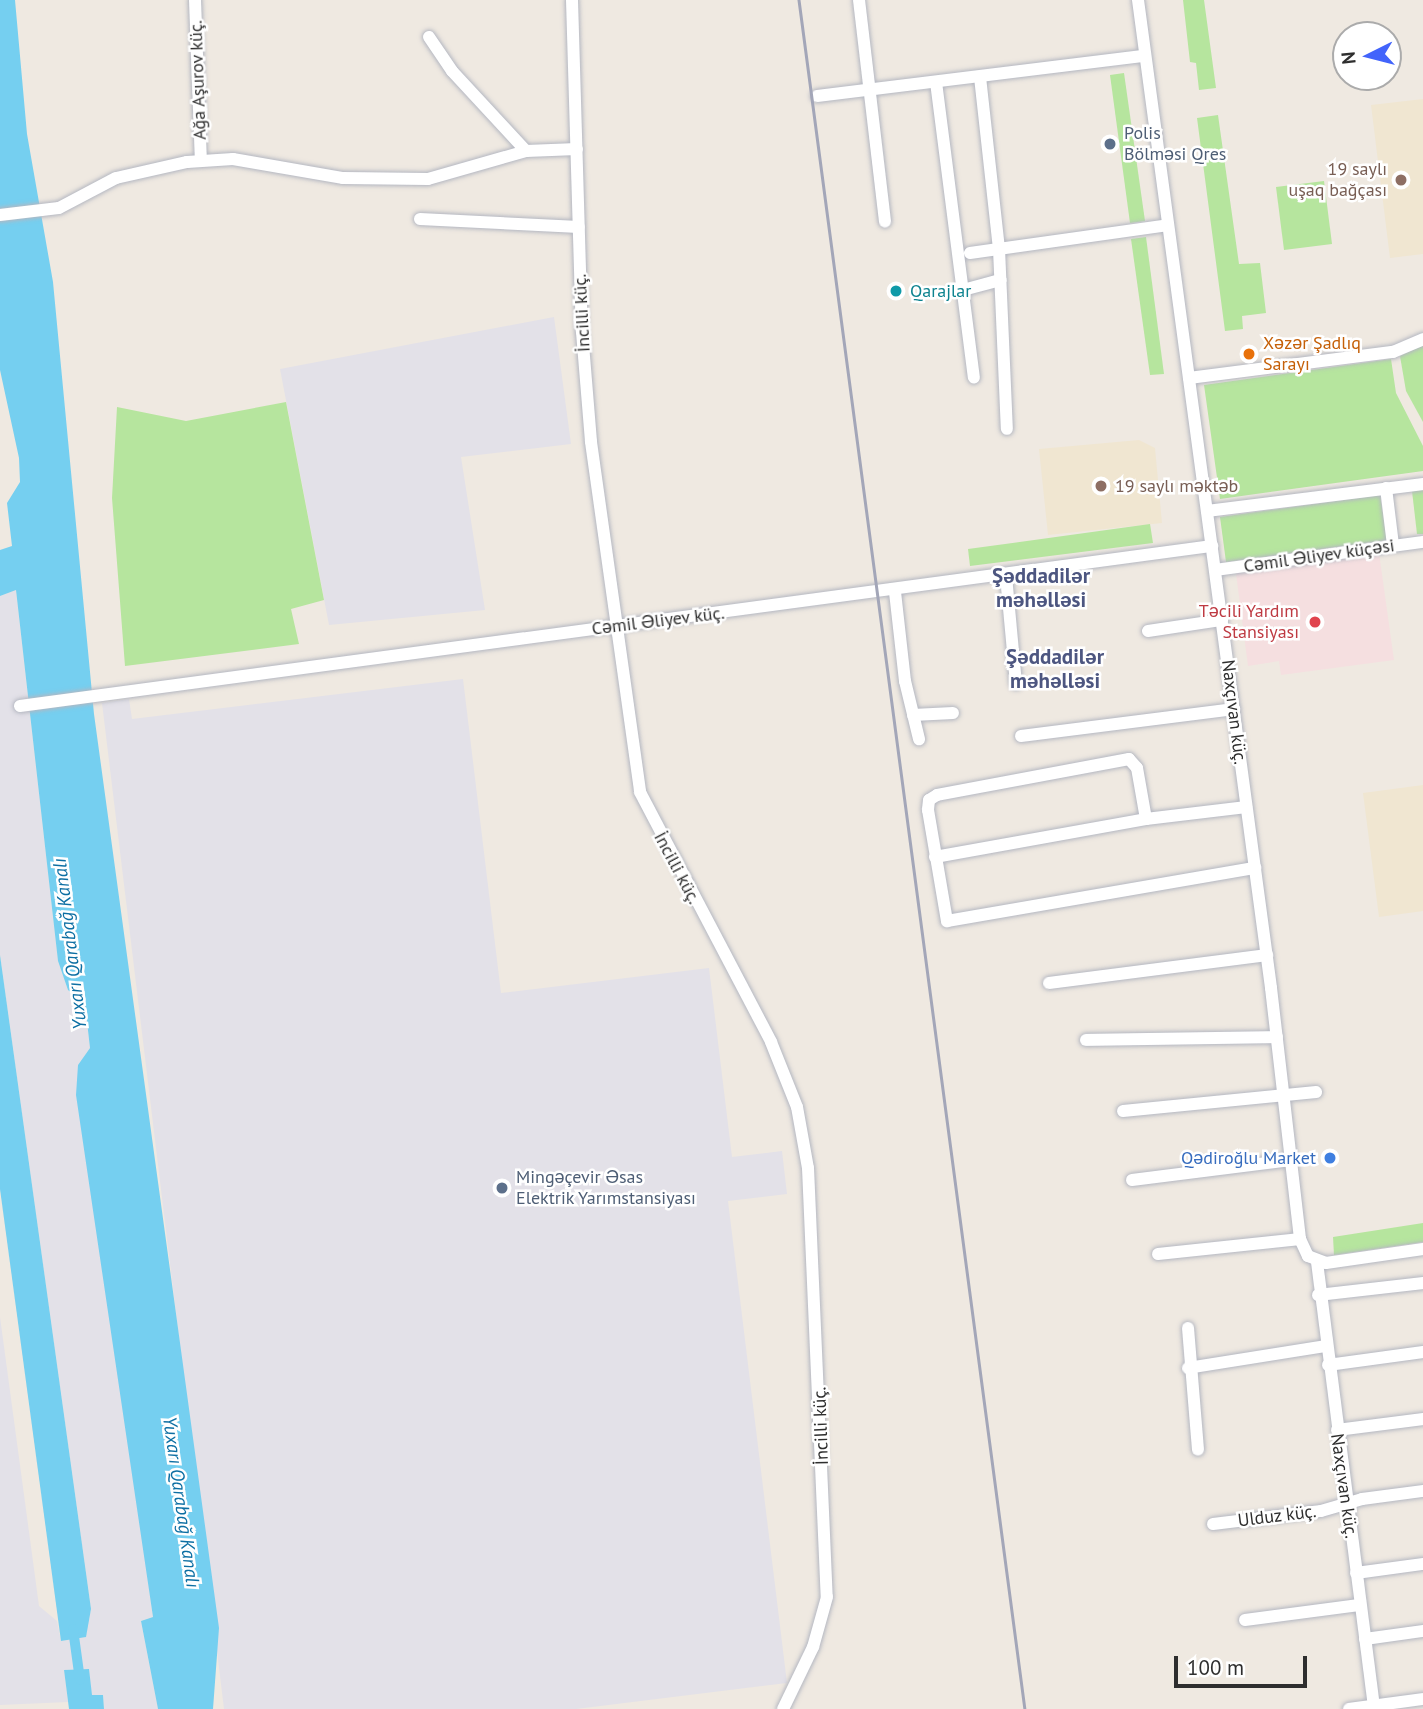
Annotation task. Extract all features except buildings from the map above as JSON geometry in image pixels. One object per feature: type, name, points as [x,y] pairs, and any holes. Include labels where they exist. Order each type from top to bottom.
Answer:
[{"type":"street","name":"Ağa Aşurov küç.","points":[[195,0],[201,160]]},
{"type":"street","name":"İncilli küç.","points":[[572,0],[579,227],[591,442],[640,792],[771,1042],[797,1107],[808,1168],[827,1597],[813,1647],[783,1709]]},
{"type":"street","points":[[859,0],[885,221]]},
{"type":"street","name":"Naxçıvan küç.","points":[[1138,0],[1267,955],[1300,1239],[1312,1259],[1318,1295],[1374,1707]]},
{"type":"street","points":[[429,37],[452,71],[526,151]]},
{"type":"street","points":[[817,96],[1146,56]]},
{"type":"street","points":[[980,77],[999,249],[999,328],[1007,429]]},
{"type":"street","points":[[936,82],[974,378]]},
{"type":"street","points":[[0,215],[70,204],[116,178],[201,160],[253,162],[343,178],[428,179],[526,151],[577,149]]},
{"type":"street","points":[[419,219],[579,227]]},
{"type":"street","points":[[970,253],[1168,225]]},
{"type":"street","points":[[963,290],[1001,280]]},
{"type":"street","points":[[1189,378],[1393,352],[1423,339]]},
{"type":"street","points":[[1207,511],[1423,484]]},
{"type":"street","points":[[1386,488],[1393,545]]},
{"type":"street","name":"Cəmil Əliyev küçəsi","points":[[1215,570],[1423,542]]},
{"type":"street","name":"Cəmil Əliyev küç.","points":[[20,706],[617,626],[895,592],[1212,546]]},
{"type":"street","points":[[1006,576],[1016,684]]},
{"type":"street","points":[[895,592],[919,739]]},
{"type":"street","points":[[1148,631],[1222,620]]},
{"type":"street","points":[[1021,736],[1234,709]]},
{"type":"street","points":[[913,715],[953,713]]},
{"type":"street","points":[[1146,819],[1137,768],[1129,759],[937,795],[929,800],[928,810],[944,916],[955,922],[1255,868]]},
{"type":"street","points":[[935,857],[1146,819],[1246,807]]},
{"type":"street","points":[[1049,983],[1267,955]]},
{"type":"street","points":[[1086,1040],[1277,1037]]},
{"type":"street","points":[[1123,1111],[1316,1092]]},
{"type":"street","points":[[1132,1180],[1291,1160]]},
{"type":"street","points":[[1158,1254],[1300,1239]]},
{"type":"street","points":[[1312,1259],[1423,1250]]},
{"type":"street","points":[[1318,1295],[1423,1283]]},
{"type":"street","points":[[1188,1328],[1188,1368],[1198,1450]]},
{"type":"street","points":[[1188,1368],[1325,1346]]},
{"type":"street","points":[[1328,1365],[1423,1352]]},
{"type":"street","points":[[1336,1430],[1423,1419]]},
{"type":"street","name":"Ulduz küç.","points":[[1213,1524],[1423,1491]]},
{"type":"street","points":[[1356,1573],[1423,1564]]},
{"type":"street","points":[[1245,1620],[1359,1605]]},
{"type":"street","points":[[1365,1639],[1423,1631]]},
{"type":"street","points":[[1349,1709],[1423,1699]]},
{"type":"shaded area","name":"19 saylı uşaq bağçası","points":[[1423,99],[1423,254],[1390,258],[1371,105]]},
{"type":"shaded area","points":[[554,317],[571,444],[461,457],[485,610],[329,625],[280,369]]},
{"type":"shaded area","name":"19 saylı məktəb","points":[[1139,440],[1155,448],[1162,523],[1048,535],[1039,449]]},
{"type":"shaded area","name":"Təcili Yardım Stansiyası","points":[[1379,553],[1394,660],[1281,675],[1279,661],[1248,666],[1236,573]]},
{"type":"shaded area","points":[[16,590],[58,961],[68,990],[85,1004],[90,1048],[78,1065],[153,1617],[141,1621],[158,1709],[104,1709],[103,1695],[92,1696],[88,1669],[64,1670],[68,1702],[0,1705],[0,1317],[39,1606],[57,1621],[61,1641],[85,1637],[91,1609],[0,955],[0,596]]},
{"type":"shaded area","points":[[463,679],[501,993],[709,968],[732,1157],[782,1151],[787,1194],[728,1201],[787,1683],[576,1709],[224,1709],[102,703],[129,699],[132,719]]},
{"type":"shaded area","points":[[1423,785],[1423,911],[1379,917],[1363,793]]},
{"type":"green space","points":[[1183,0],[1204,0],[1216,88],[1199,90],[1196,63],[1190,62]]},
{"type":"green space","points":[[1124,73],[1145,221],[1130,223],[1110,75]]},
{"type":"green space","points":[[1218,115],[1239,264],[1260,263],[1266,313],[1242,316],[1243,329],[1225,331],[1197,118]]},
{"type":"green space","points":[[1324,181],[1332,244],[1284,250],[1276,187]]},
{"type":"green space","points":[[1146,237],[1164,374],[1150,375],[1131,239]]},
{"type":"green space","points":[[1423,345],[1423,422],[1406,391],[1400,356]]},
{"type":"green space","points":[[1391,359],[1396,393],[1423,446],[1423,471],[1220,499],[1204,385]]},
{"type":"green space","points":[[286,402],[324,600],[291,609],[299,644],[125,666],[112,498],[117,407],[186,421]]},
{"type":"green space","points":[[1423,489],[1423,534],[1417,534],[1412,491]]},
{"type":"green space","points":[[1380,495],[1387,540],[1226,562],[1220,517]]},
{"type":"green space","points":[[1150,524],[1153,543],[970,566],[968,549]]},
{"type":"green space","points":[[1423,1223],[1423,1242],[1334,1255],[1333,1237]]},
{"type":"water","name":"Yuxarı Qarabağ Kanalı","points":[[0,0],[15,0],[27,134],[53,282],[94,714],[219,1628],[213,1709],[158,1709],[141,1621],[153,1617],[76,1095],[78,1065],[90,1048],[85,1004],[68,990],[58,961],[16,590],[0,596],[0,550],[12,546],[7,503],[20,482],[19,458],[0,370]]},
{"type":"water","points":[[0,955],[91,1609],[86,1637],[61,1641],[0,1189]]},
{"type":"water","points":[[89,1669],[92,1695],[103,1695],[104,1709],[69,1709],[64,1670]]},
{"type":"waterway","points":[[73,1629],[80,1680]]},
{"type":"railway","points":[[799,0],[1025,1709]]},
{"type":"place","name":"Polis Bölməsi Qres","points":[[1110,144]]},
{"type":"place","name":"19 saylı uşaq bağçası","points":[[1401,180]]},
{"type":"place","name":"Qarajlar","points":[[896,291]]},
{"type":"place","name":"Xəzər Şadlıq Sarayı","points":[[1249,354]]},
{"type":"place","name":"19 saylı məktəb","points":[[1101,486]]},
{"type":"place","name":"Təcili Yardım Stansiyası","points":[[1315,622]]},
{"type":"place","name":"Qədiroğlu Market","points":[[1330,1158]]},
{"type":"place","name":"Mingəçevir Əsas Elektrik Yarımstansiyası","points":[[502,1188]]},
{"type":"district","name":"Şəddadilər məhəlləsi","points":[[1041,588]]},
{"type":"district","name":"Şəddadilər məhəlləsi","points":[[1055,669]]}]
